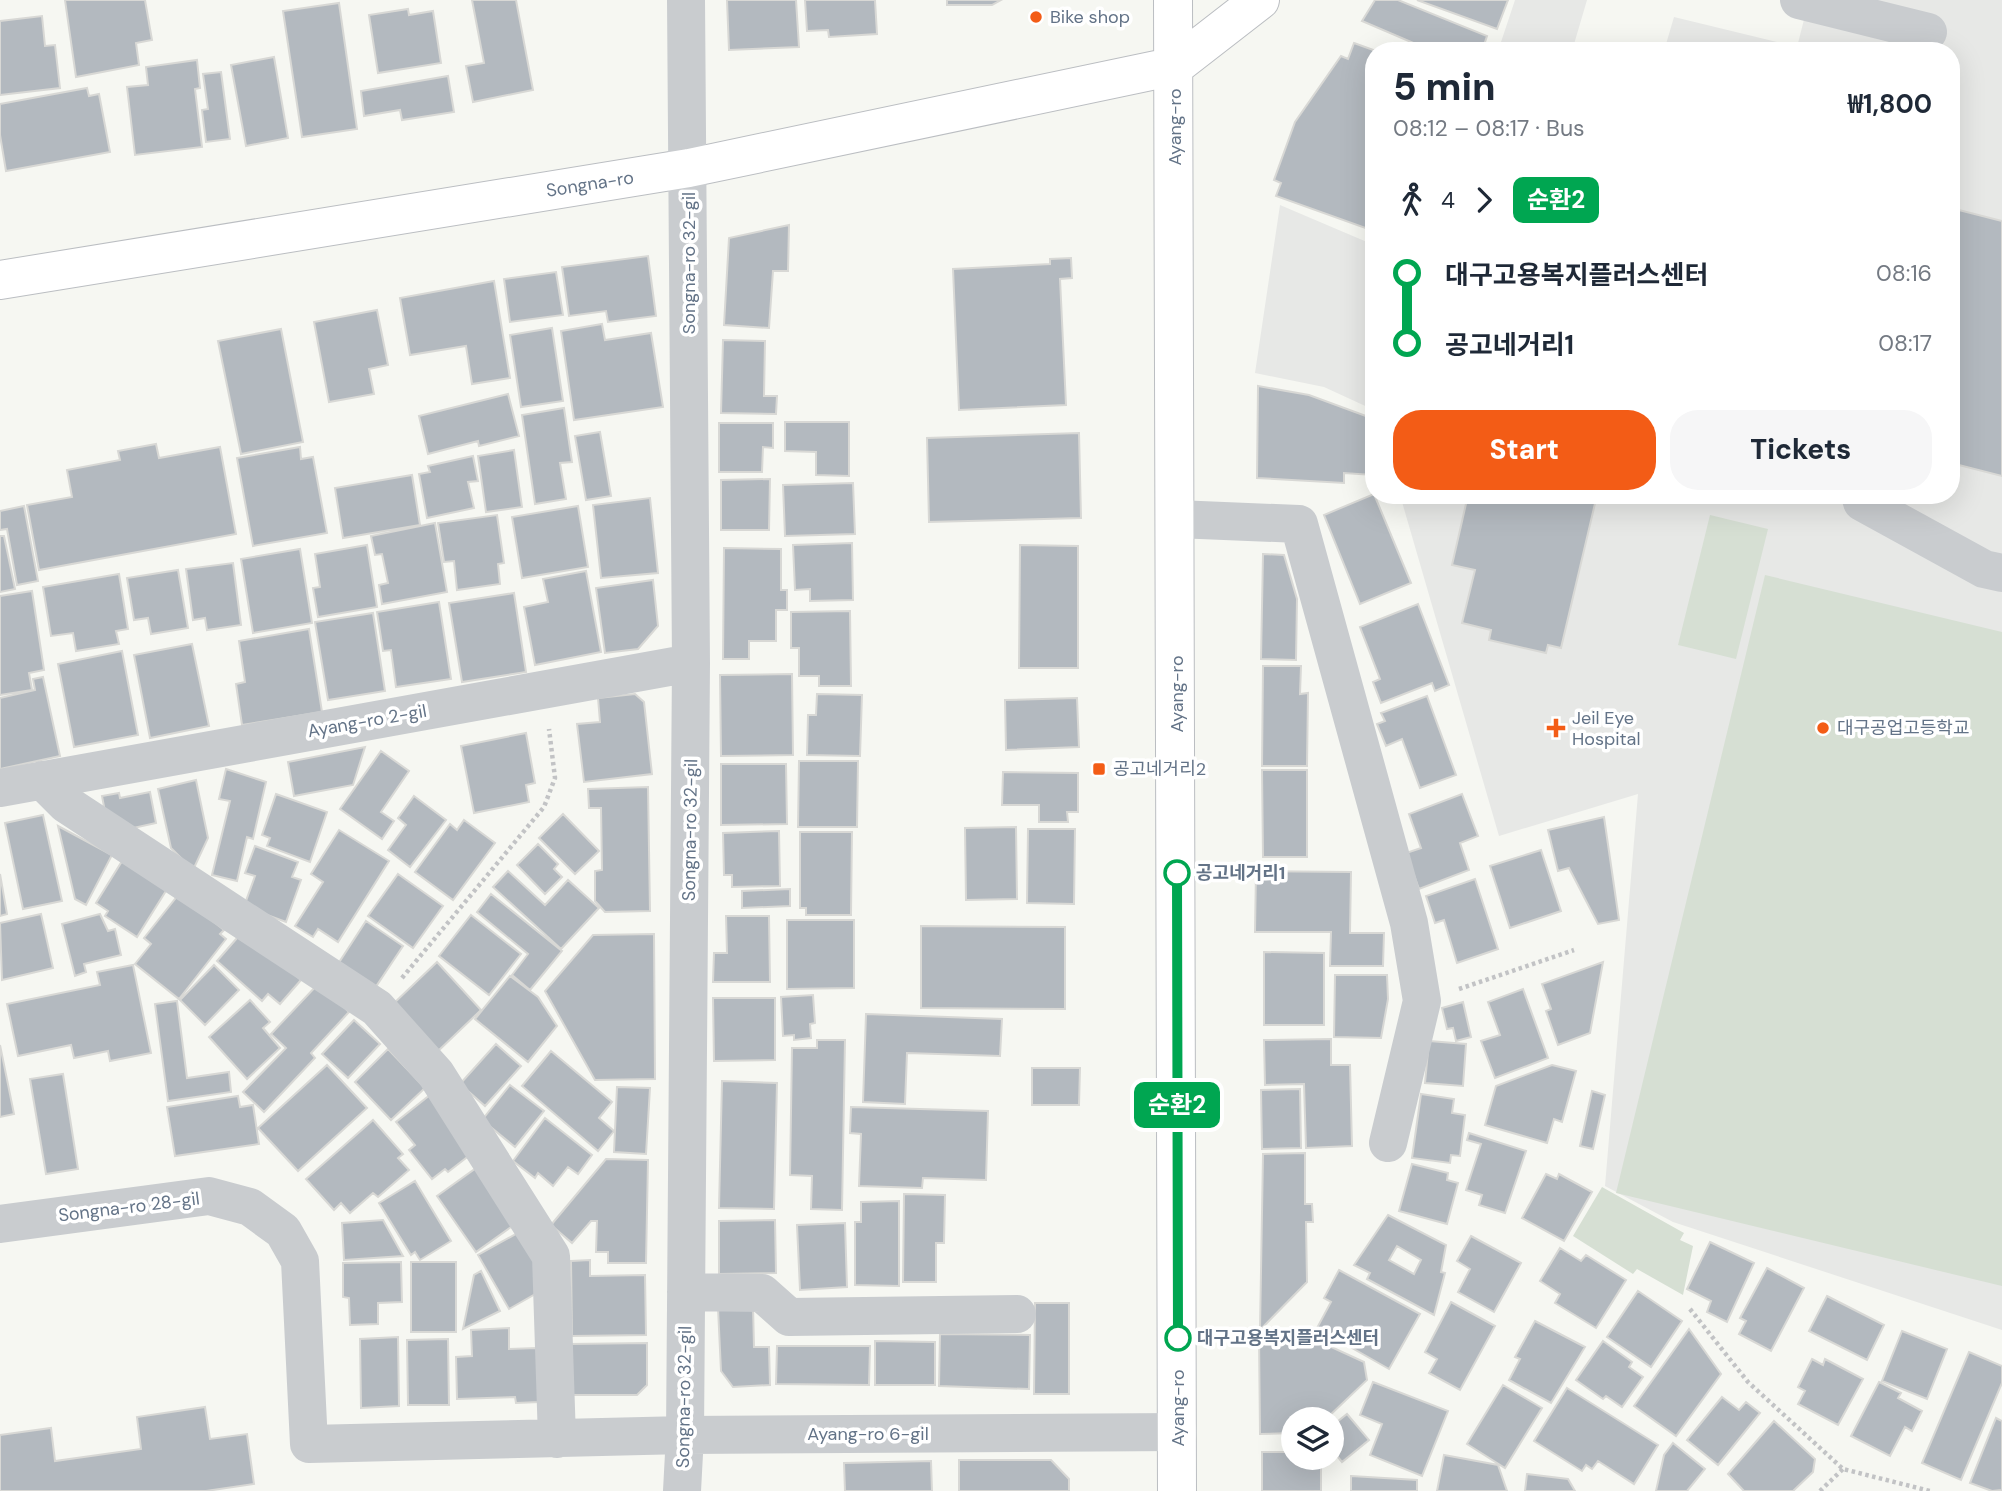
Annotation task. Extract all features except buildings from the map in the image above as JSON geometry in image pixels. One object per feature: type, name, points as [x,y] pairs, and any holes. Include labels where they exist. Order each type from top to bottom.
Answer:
[{"type":"main road","name":"Ayang-ro","points":[[1173,0],[1177,1491]]},
{"type":"main road","points":[[1175,66],[1260,0]]},
{"type":"main road","name":"Songna-ro","points":[[0,280],[689,168],[1175,66]]},
{"type":"street","name":"Songna-ro 32-gil","points":[[681,1491],[685,1435],[691,663],[686,0]]},
{"type":"street","points":[[1799,0],[1929,27]]},
{"type":"street","points":[[1866,504],[1984,569],[2002,573]]},
{"type":"street","points":[[1176,519],[1299,524],[1409,923],[1422,1001],[1388,1143]]},
{"type":"street","name":"Ayang-ro 2-gil","points":[[0,788],[691,663]]},
{"type":"street","points":[[42,780],[66,804],[377,1008],[436,1074],[551,1256],[557,1439]]},
{"type":"street","name":"Songna-ro 28-gil","points":[[0,1223],[209,1196],[250,1206],[283,1231],[300,1261],[309,1444]]},
{"type":"street","points":[[686,1292],[762,1293],[789,1317],[1017,1314]]},
{"type":"street","name":"Ayang-ro 6-gil","points":[[309,1444],[685,1435],[1178,1432]]},
{"type":"path","points":[[377,1008],[544,807],[555,778],[545,689]]},
{"type":"path","points":[[1422,1001],[1574,950]]},
{"type":"path","points":[[1690,1309],[1748,1382],[1843,1469],[1930,1491]]},
{"type":"path","points":[[1821,1491],[1843,1469]]},
{"type":"shaded area","points":[[1515,0],[1587,0],[1575,42],[1501,42]]},
{"type":"shaded area","name":"대구공업고등학교","points":[[1809,0],[2002,0],[2002,1330],[1673,1222],[1605,1186],[1638,794],[1499,836],[1403,504],[1960,504],[1960,42],[1798,42]]},
{"type":"shaded area","name":"대구공업고등학교","points":[[1674,17],[1776,42],[1667,42]]},
{"type":"shaded area","points":[[1280,205],[1365,241],[1365,406],[1324,387],[1255,373]]},
{"type":"shaded area","points":[[1710,515],[1768,529],[1736,659],[1678,645]]},
{"type":"shaded area","name":"대구공업고등학교","points":[[1765,575],[2002,632],[2002,1286],[1616,1193]]},
{"type":"shaded area","points":[[1602,1187],[1684,1233],[1680,1240],[1693,1246],[1683,1295],[1637,1269],[1633,1274],[1573,1236]]},
{"type":"bus line","name":"순환2","points":[[1177,873],[1178,1338]]},
{"type":"place","name":"Bike shop","points":[[1036,17]]},
{"type":"place","name":"Jeil Eye Hospital","points":[[1556,728]]},
{"type":"place","name":"대구공업고등학교","points":[[1823,728]]},
{"type":"place","name":"공고네거리2","points":[[1099,769]]},
{"type":"place","name":"공고네거리1","points":[[1177,873]]},
{"type":"place","name":"대구고용복지플러스센터","points":[[1178,1338]]}]
